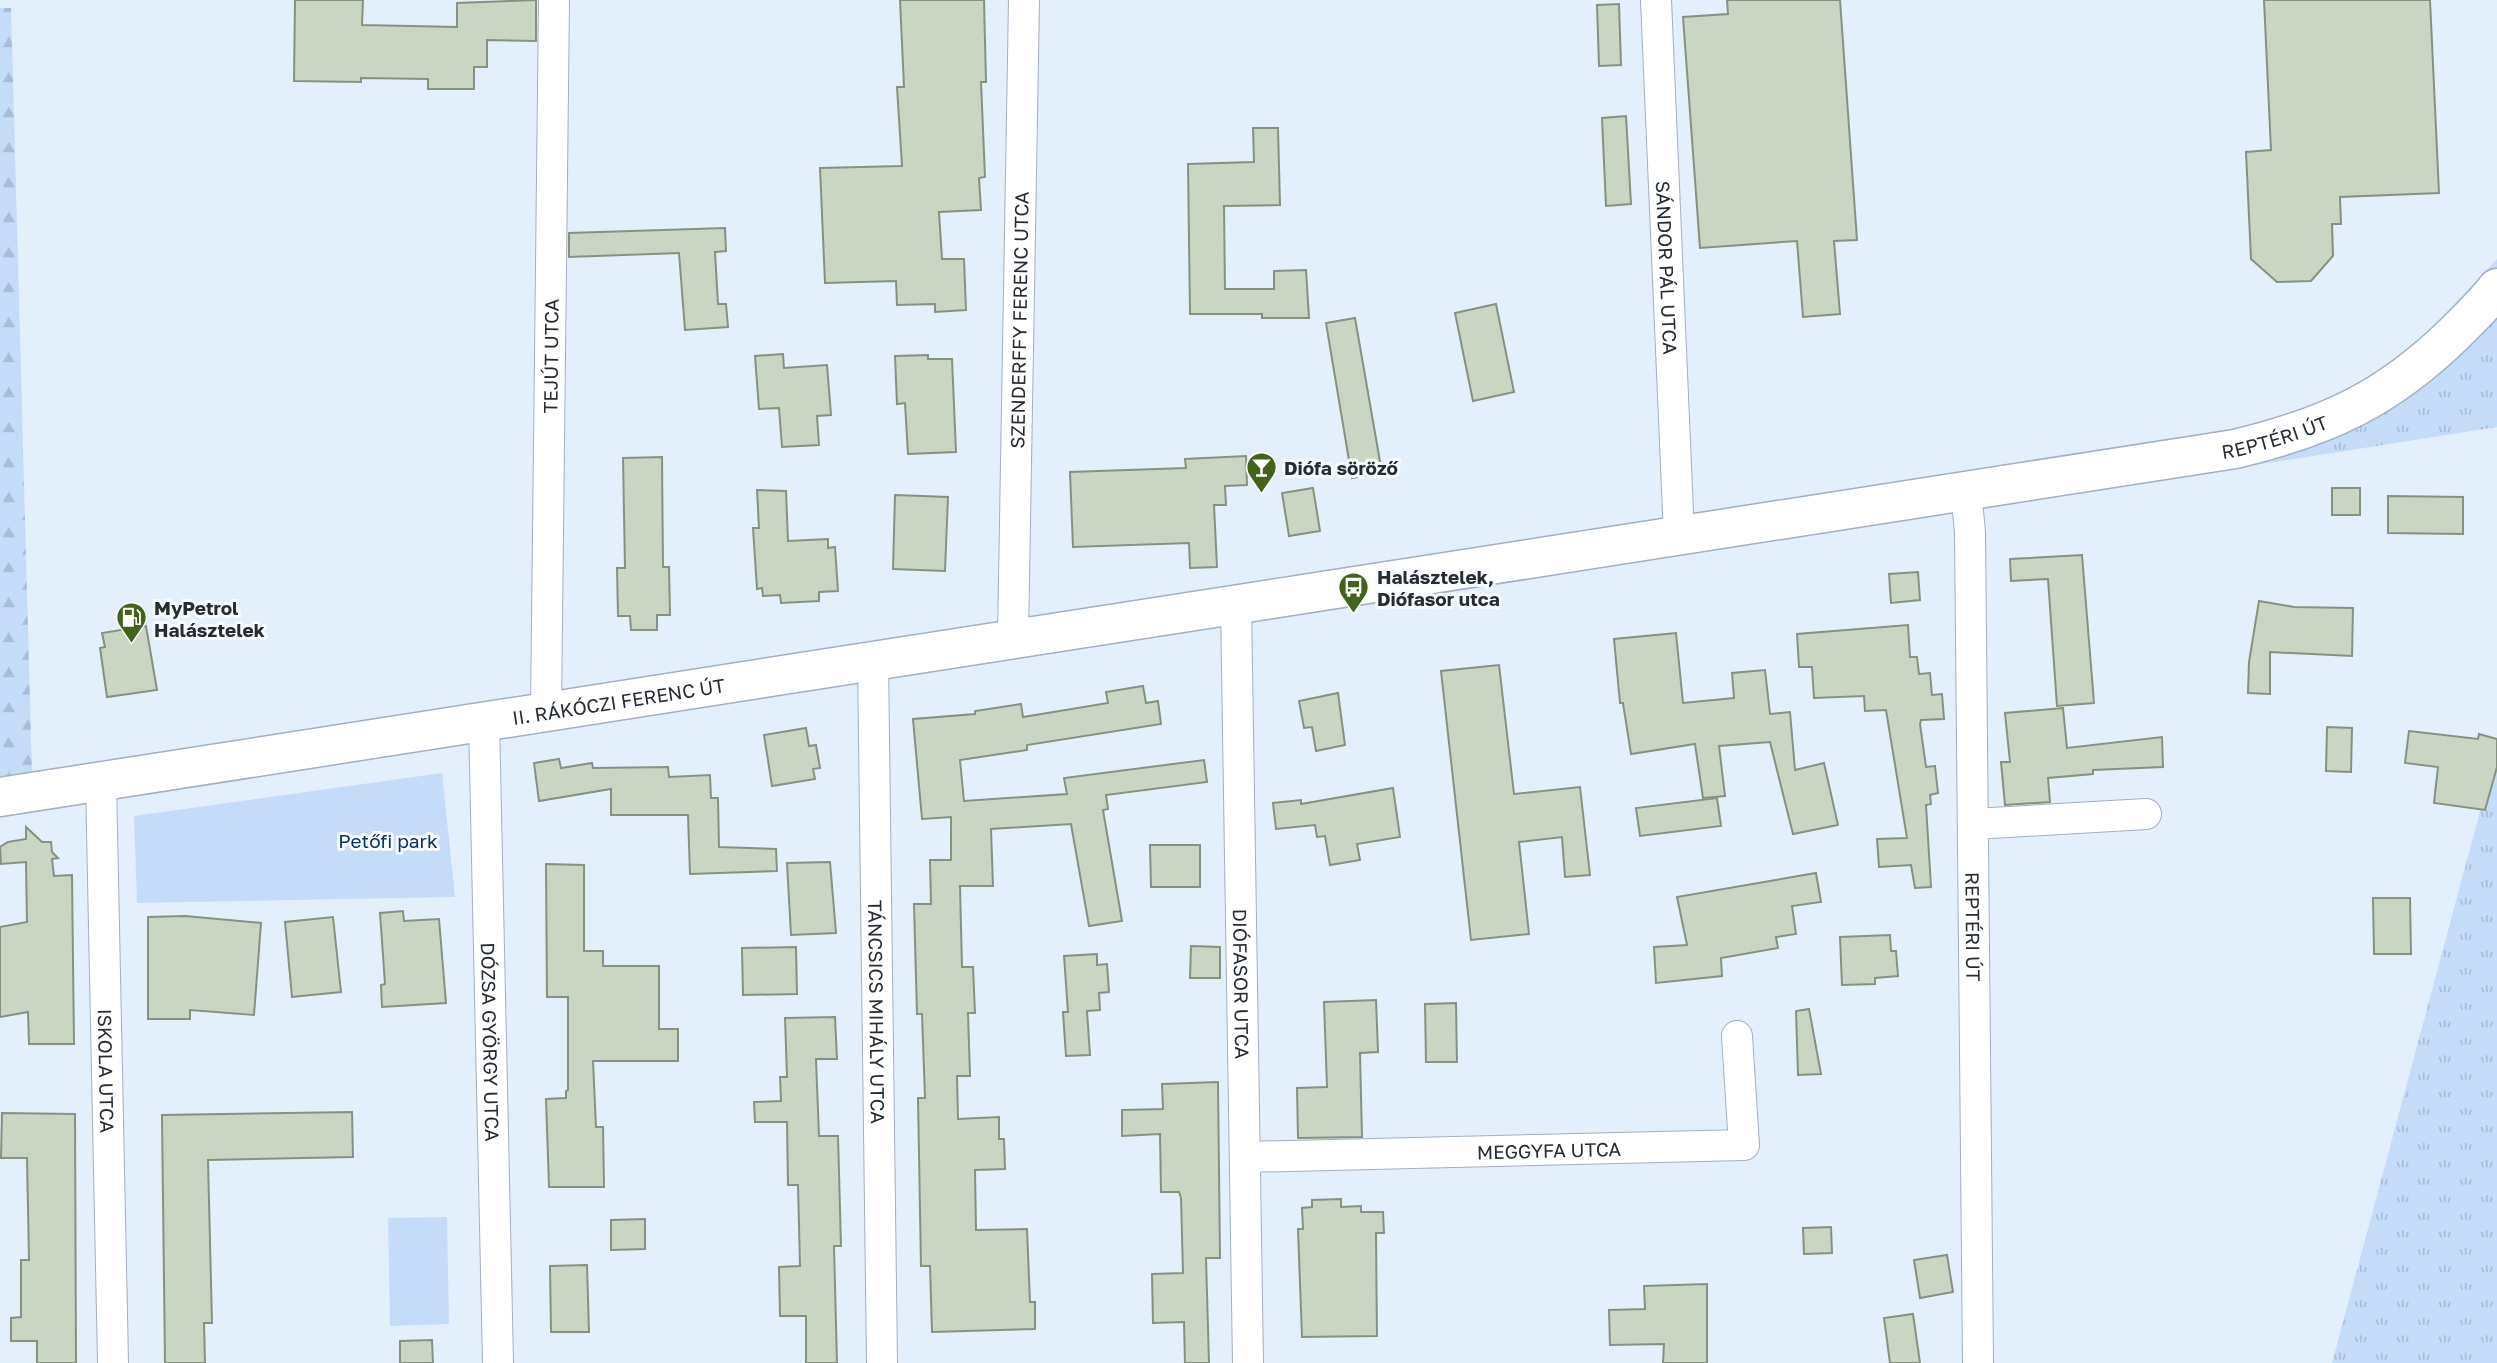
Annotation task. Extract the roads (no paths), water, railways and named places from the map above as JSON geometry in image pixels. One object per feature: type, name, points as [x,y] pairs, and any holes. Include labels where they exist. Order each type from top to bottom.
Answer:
[{"type":"main road","name":"REPTÉRI ÚT","points":[[1237,604],[2235,449],[2323,422],[2366,403],[2421,367],[2497,289]]},
{"type":"main road","name":"II. RÁKÓCZI FERENC ÚT","points":[[0,797],[1237,604]]},
{"type":"street","name":"TEJÚT UTCA","points":[[546,711],[554,0]]},
{"type":"street","name":"SZENDERFFY FERENC UTCA","points":[[1013,638],[1024,0]]},
{"type":"street","name":"SÁNDOR PÁL UTCA","points":[[1656,0],[1679,536]]},
{"type":"street","name":"REPTÉRI ÚT","points":[[1966,491],[1970,532],[1978,1363]]},
{"type":"street","name":"DIÓFASOR UTCA","points":[[1237,604],[1248,1363]]},
{"type":"street","name":"TÁNCSICS MIHÁLY UTCA","points":[[873,660],[882,1363]]},
{"type":"street","name":"DÓZSA GYÖRGY UTCA","points":[[484,720],[498,1363]]},
{"type":"street","name":"ISKOLA UTCA","points":[[101,781],[113,1363]]},
{"type":"street","points":[[1974,824],[2146,814]]},
{"type":"street","name":"MEGGYFA UTCA","points":[[1245,1157],[1744,1145],[1737,1037]]},
{"type":"place","name":"Diófa söröző","points":[[1261,494]]},
{"type":"place","name":"Halásztelek, Diófasor utca","points":[[1354,614]]},
{"type":"place","name":"MyPetrol Halásztelek","points":[[131,645]]},
{"type":"park label","name":"Petőfi park","points":[[388,840]]}]
